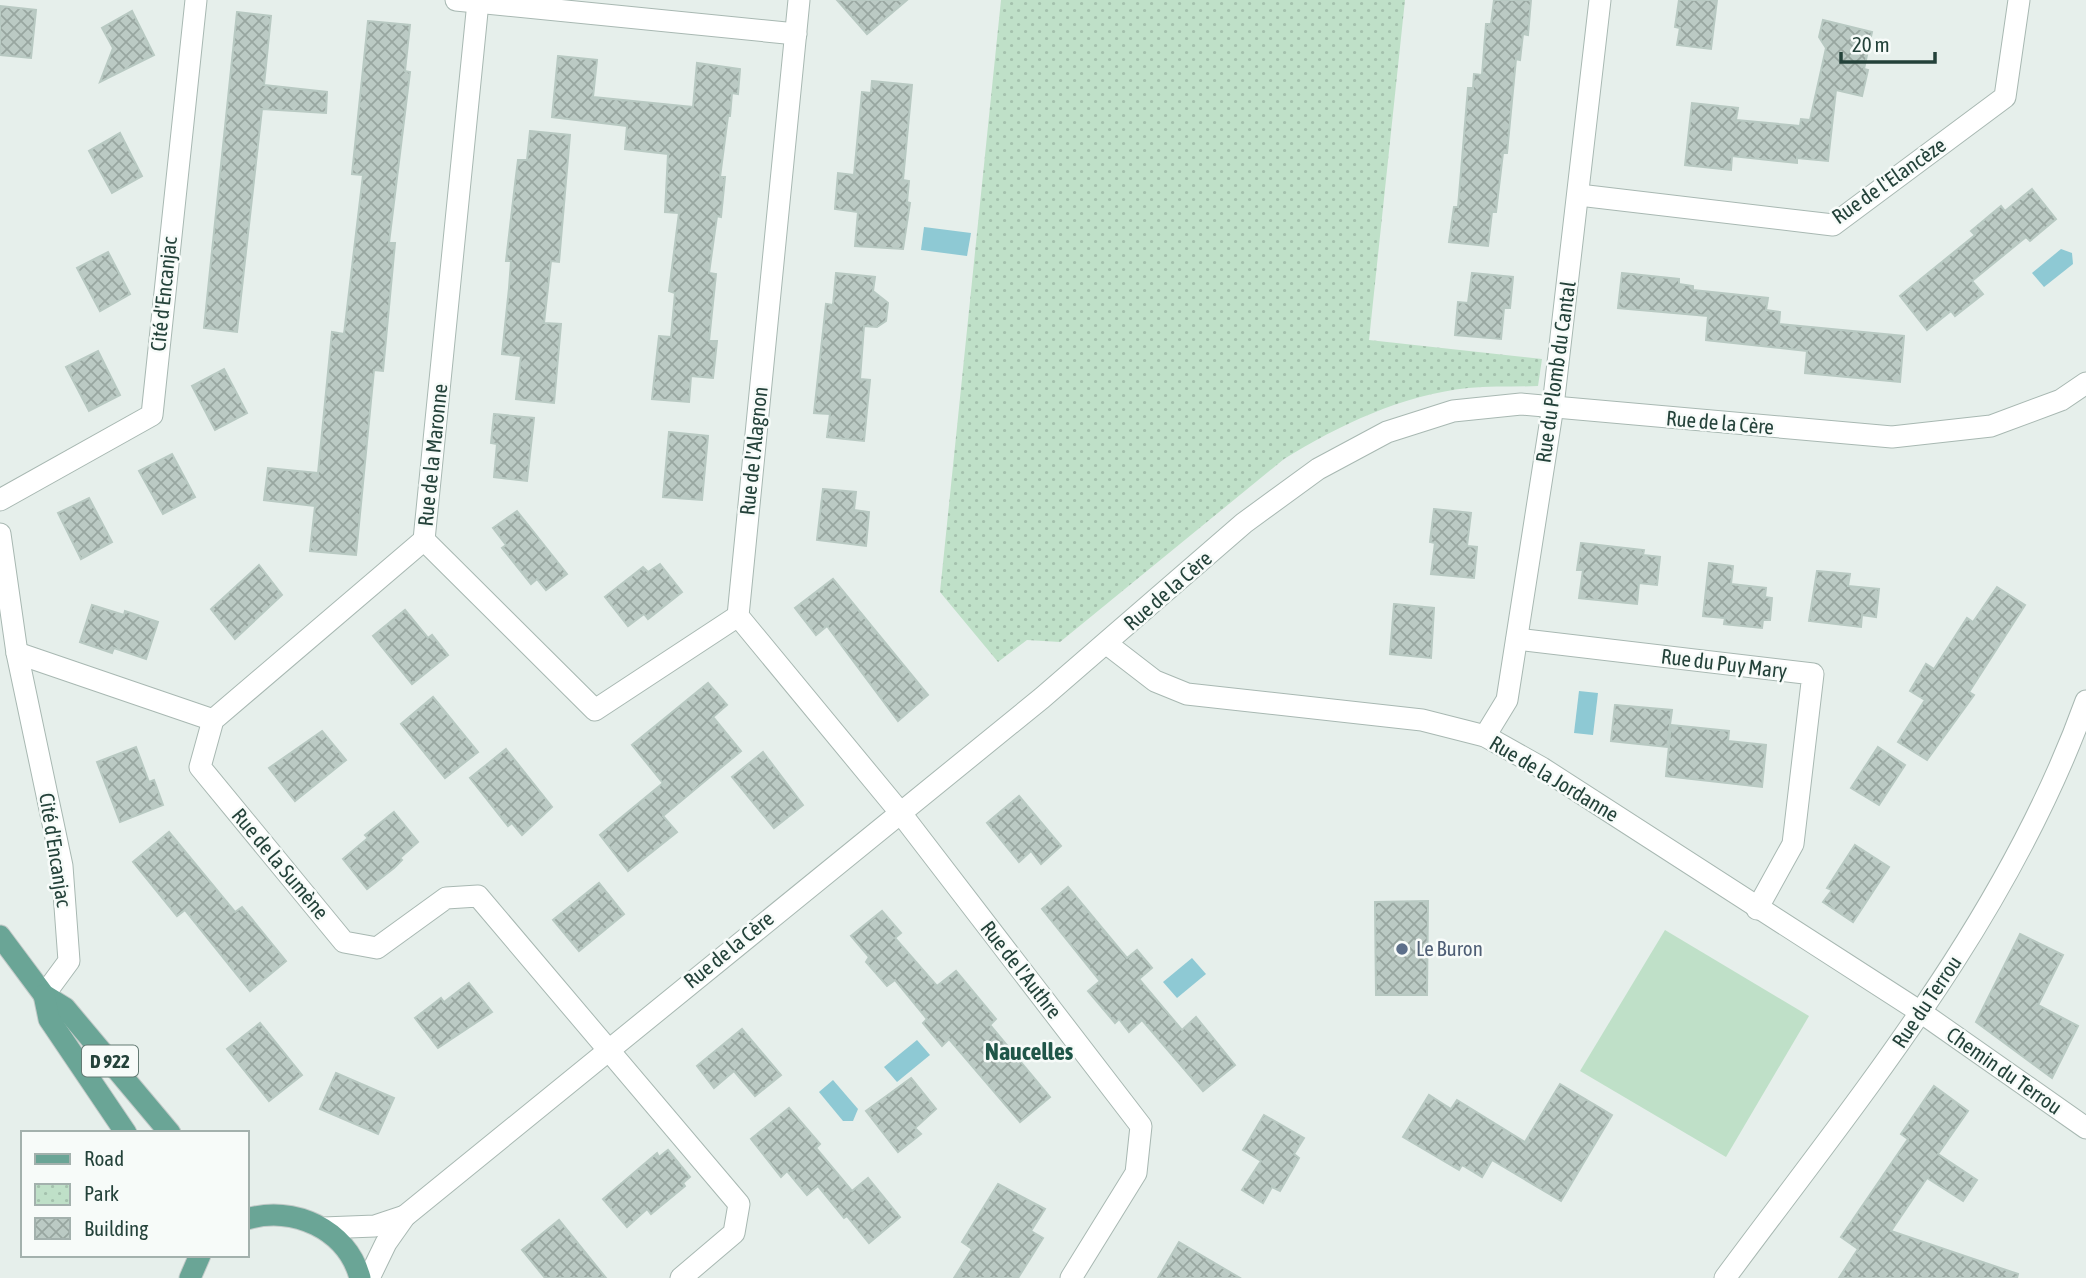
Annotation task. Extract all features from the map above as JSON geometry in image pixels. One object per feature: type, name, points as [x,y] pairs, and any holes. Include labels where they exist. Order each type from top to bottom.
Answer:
[{"type":"main road","name":"D 922","points":[[0,936],[44,995],[65,1008],[168,1131]]},
{"type":"main road","name":"D 922","points":[[44,995],[49,1019],[125,1131]]},
{"type":"main road","points":[[250,1215],[290,1216],[323,1228],[350,1256],[360,1278]]},
{"type":"main road","points":[[181,1257],[188,1278]]},
{"type":"main road","points":[[188,1278],[199,1257]]},
{"type":"street","name":"Cité d'Encanjac","points":[[0,500],[152,415],[196,0]]},
{"type":"street","points":[[456,0],[796,34]]},
{"type":"street","name":"Rue de l'Alagnon","points":[[738,616],[799,0]]},
{"type":"street","name":"Rue du Plomb du Cantal","points":[[1485,736],[1507,700],[1517,639],[1553,406],[1600,0]]},
{"type":"street","name":"Rue de l'Elancèze","points":[[1579,195],[1833,225],[2005,97],[2020,0]]},
{"type":"street","name":"Rue de la Maronne","points":[[478,2],[425,540],[595,710],[738,616]]},
{"type":"street","name":"Rue de la Cère","points":[[369,1278],[386,1243],[405,1216],[1107,644],[1244,523],[1318,469],[1387,432],[1453,411],[1521,404],[1892,437],[1991,426],[2061,400],[2086,383]]},
{"type":"street","name":"Cité d'Encanjac","points":[[0,534],[17,653],[62,866],[69,961],[44,995]]},
{"type":"street","points":[[17,653],[213,720],[425,540]]},
{"type":"street","points":[[738,616],[899,811]]},
{"type":"street","name":"Rue du Puy Mary","points":[[1517,639],[1813,674],[1793,844],[1757,909]]},
{"type":"street","name":"Rue de la Jordanne","points":[[1107,644],[1155,681],[1187,694],[1422,720],[1485,736],[1542,768],[1922,1013]]},
{"type":"street","name":"Rue du Terrou","points":[[1725,1278],[1922,1013],[1986,914],[2072,739],[2086,701]]},
{"type":"street","name":"Rue de la Sumène","points":[[213,720],[200,767],[344,942],[377,948],[446,898],[478,896],[608,1048]]},
{"type":"street","name":"Rue de l'Authre","points":[[899,811],[1141,1126],[1136,1173],[1072,1278]]},
{"type":"street","name":"Chemin du Terrou","points":[[1922,1013],[2086,1128]]},
{"type":"street","points":[[608,1048],[739,1204],[734,1233],[681,1278]]},
{"type":"street","name":"Rue de la Cère","points":[[323,1228],[375,1226],[405,1216]]},
{"type":"green space","points":[[1001,0],[1405,0],[1369,340],[1542,359],[1538,386],[1468,388],[1419,397],[1372,413],[1305,446],[1284,459],[1060,642],[1027,640],[998,662],[940,592]]},
{"type":"green space","points":[[1665,930],[1809,1016],[1726,1157],[1580,1071]]},
{"type":"water","points":[[924,227],[971,233],[967,256],[921,250]]},
{"type":"water","points":[[2061,249],[2072,253],[2073,264],[2044,287],[2032,273]]},
{"type":"water","points":[[1579,691],[1598,693],[1593,735],[1574,733]]},
{"type":"water","points":[[1192,958],[1206,974],[1177,998],[1163,982]]},
{"type":"water","points":[[917,1040],[930,1055],[897,1082],[884,1067]]},
{"type":"water","points":[[833,1080],[858,1109],[853,1121],[843,1121],[819,1092]]},
{"type":"building","points":[[837,0],[907,0],[867,34]]},
{"type":"building","points":[[1494,0],[1531,0],[1528,35],[1523,34],[1520,60],[1516,59],[1507,153],[1503,153],[1496,212],[1492,212],[1488,246],[1449,242],[1454,207],[1458,207],[1468,88],[1473,88],[1474,74],[1482,75],[1486,24],[1491,24]]},
{"type":"building","points":[[1679,0],[1717,0],[1711,49],[1677,45],[1680,28],[1675,27]]},
{"type":"building","points":[[0,6],[36,10],[31,58],[0,55]]},
{"type":"building","points":[[132,11],[154,55],[100,82],[113,48],[102,28]]},
{"type":"building","points":[[237,12],[271,16],[264,85],[327,92],[326,113],[262,109],[237,332],[204,328]]},
{"type":"building","points":[[1823,20],[1872,32],[1864,69],[1868,70],[1862,96],[1836,90],[1828,161],[1797,158],[1797,163],[1732,156],[1731,170],[1685,165],[1692,103],[1738,108],[1736,120],[1800,126],[1801,119],[1810,120],[1826,48],[1819,37]]},
{"type":"building","points":[[368,21],[410,25],[405,71],[410,72],[389,243],[395,243],[383,371],[374,370],[356,555],[310,551],[315,506],[264,500],[268,468],[318,473],[332,332],[344,334],[363,175],[352,174]]},
{"type":"building","points":[[558,56],[597,60],[593,97],[693,107],[697,63],[740,69],[738,94],[732,93],[728,116],[720,177],[725,177],[721,217],[717,216],[709,273],[716,274],[709,341],[717,341],[713,378],[691,376],[689,402],[652,399],[659,336],[671,337],[675,293],[669,291],[679,213],[665,212],[668,154],[625,149],[627,126],[552,117]]},
{"type":"building","points":[[872,81],[912,85],[903,180],[909,181],[907,202],[910,203],[903,249],[855,246],[858,212],[835,209],[838,173],[854,175],[862,92],[871,93]]},
{"type":"building","points":[[530,131],[570,135],[559,262],[551,261],[544,323],[561,324],[554,403],[516,399],[521,356],[502,354],[511,261],[506,261],[518,160],[527,160]]},
{"type":"building","points":[[120,133],[142,176],[112,193],[89,151]]},
{"type":"building","points":[[2032,189],[2056,219],[2030,241],[2026,237],[1972,281],[1983,294],[1955,316],[1951,311],[1927,330],[1900,296],[1975,235],[1971,231],[2001,206],[2005,211]]},
{"type":"building","points":[[108,252],[130,294],[100,311],[77,268]]},
{"type":"building","points":[[836,273],[875,277],[873,291],[888,303],[886,321],[877,327],[864,326],[860,379],[870,380],[864,441],[827,437],[830,414],[814,413],[826,304],[833,305]]},
{"type":"building","points":[[1472,273],[1513,277],[1510,308],[1504,308],[1501,339],[1455,335],[1458,302],[1468,303]]},
{"type":"building","points":[[1622,273],[1679,279],[1679,284],[1693,286],[1693,290],[1768,298],[1766,310],[1780,312],[1779,324],[1904,336],[1900,382],[1805,373],[1807,351],[1706,340],[1708,316],[1618,308]]},
{"type":"building","points":[[98,351],[120,395],[89,411],[66,367]]},
{"type":"building","points":[[224,369],[247,413],[215,430],[192,386]]},
{"type":"building","points":[[494,414],[534,418],[527,481],[494,477],[497,444],[491,443]]},
{"type":"building","points":[[669,432],[708,436],[702,500],[663,497]]},
{"type":"building","points":[[172,454],[195,497],[163,514],[139,471]]},
{"type":"building","points":[[823,489],[856,492],[854,510],[869,512],[866,546],[817,540]]},
{"type":"building","points":[[89,498],[112,542],[81,559],[58,513]]},
{"type":"building","points":[[1434,509],[1471,513],[1467,546],[1477,547],[1474,578],[1431,574],[1435,543],[1430,542]]},
{"type":"building","points":[[517,511],[567,574],[546,590],[537,579],[531,584],[502,548],[506,545],[493,528]]},
{"type":"building","points":[[1581,543],[1644,550],[1643,555],[1660,557],[1657,585],[1639,583],[1637,604],[1579,598],[1583,570],[1577,570]]},
{"type":"building","points":[[1709,563],[1733,566],[1731,584],[1766,588],[1765,597],[1772,598],[1770,620],[1763,620],[1762,628],[1724,624],[1725,618],[1703,616]]},
{"type":"building","points":[[660,564],[682,592],[648,619],[644,614],[628,626],[605,597],[643,567],[648,572]]},
{"type":"building","points":[[259,565],[282,595],[235,639],[211,609]]},
{"type":"building","points":[[1817,571],[1850,574],[1848,586],[1879,589],[1876,617],[1862,615],[1861,627],[1809,621]]},
{"type":"building","points":[[833,579],[928,695],[898,721],[827,626],[816,635],[795,608]]},
{"type":"building","points":[[1997,587],[2025,605],[1969,692],[1974,695],[1927,760],[1898,742],[1925,700],[1910,691],[1926,664],[1934,669],[1967,618],[1973,622]]},
{"type":"building","points":[[1394,604],[1434,608],[1431,658],[1390,654]]},
{"type":"building","points":[[92,605],[124,615],[125,611],[158,622],[146,659],[114,648],[112,653],[80,642]]},
{"type":"building","points":[[405,610],[428,638],[432,635],[448,655],[412,684],[373,636]]},
{"type":"building","points":[[708,683],[727,705],[713,717],[741,751],[663,816],[677,832],[628,871],[600,835],[663,783],[632,745]]},
{"type":"building","points":[[433,697],[478,752],[445,778],[401,724]]},
{"type":"building","points":[[1615,705],[1672,710],[1667,747],[1611,741]]},
{"type":"building","points":[[1671,725],[1729,731],[1728,741],[1766,745],[1762,787],[1666,776]]},
{"type":"building","points":[[322,731],[346,760],[295,801],[269,768]]},
{"type":"building","points":[[136,747],[149,782],[154,780],[163,805],[120,822],[97,762]]},
{"type":"building","points":[[1878,747],[1905,765],[1879,805],[1851,788]]},
{"type":"building","points":[[506,749],[552,807],[522,835],[512,823],[508,826],[470,778]]},
{"type":"building","points":[[763,752],[803,805],[774,828],[732,777]]},
{"type":"building","points":[[1019,796],[1061,846],[1041,864],[1031,851],[1019,862],[987,823]]},
{"type":"building","points":[[394,812],[418,842],[400,858],[402,860],[394,868],[367,889],[343,859],[368,838],[365,835]]},
{"type":"building","points":[[169,832],[235,912],[242,907],[286,961],[250,991],[185,910],[177,916],[133,862]]},
{"type":"building","points":[[1855,845],[1889,867],[1853,922],[1823,902],[1832,890],[1827,888]]},
{"type":"building","points":[[599,883],[624,914],[579,951],[553,920]]},
{"type":"building","points":[[1068,887],[1127,958],[1137,950],[1152,968],[1139,979],[1182,1030],[1196,1017],[1235,1065],[1203,1091],[1142,1020],[1129,1032],[1119,1019],[1115,1023],[1088,991],[1100,981],[1042,909]]},
{"type":"building","name":"Le Buron","points":[[1428,901],[1427,995],[1376,995],[1375,902]]},
{"type":"building","points":[[882,911],[901,933],[895,938],[937,986],[956,971],[996,1019],[990,1025],[1050,1097],[1020,1122],[949,1039],[942,1046],[923,1023],[927,1019],[895,980],[887,986],[866,962],[869,957],[851,936]]},
{"type":"building","points":[[2020,934],[2063,955],[2038,1005],[2078,1026],[2052,1078],[1976,1022]]},
{"type":"building","points":[[469,983],[492,1012],[438,1048],[415,1018],[441,998],[444,1002]]},
{"type":"building","points":[[260,1023],[302,1075],[269,1101],[227,1049]]},
{"type":"building","points":[[742,1029],[781,1075],[755,1096],[734,1071],[714,1088],[697,1066]]},
{"type":"building","points":[[336,1073],[394,1098],[378,1134],[320,1109]]},
{"type":"building","points":[[911,1078],[936,1109],[915,1128],[921,1134],[898,1152],[866,1111]]},
{"type":"building","points":[[1560,1084],[1612,1115],[1561,1201],[1492,1160],[1482,1177],[1462,1165],[1459,1170],[1403,1137],[1429,1095],[1451,1109],[1457,1100],[1525,1142]]},
{"type":"building","points":[[1934,1086],[1968,1111],[1938,1154],[1977,1180],[1963,1201],[1927,1178],[1891,1231],[2018,1274],[2017,1278],[1839,1278],[1858,1249],[1841,1237],[1908,1139],[1901,1134]]},
{"type":"building","points":[[789,1108],[820,1144],[816,1148],[852,1191],[868,1178],[900,1217],[869,1243],[818,1186],[807,1195],[787,1171],[781,1177],[751,1139]]},
{"type":"building","points":[[1264,1115],[1304,1138],[1294,1154],[1299,1158],[1280,1191],[1272,1187],[1263,1203],[1242,1190],[1261,1161],[1243,1150]]},
{"type":"building","points":[[668,1150],[690,1177],[683,1183],[685,1186],[651,1214],[647,1209],[627,1227],[603,1199],[657,1153],[659,1157]]},
{"type":"building","points":[[998,1184],[1045,1209],[1031,1231],[1043,1238],[1018,1278],[954,1278],[972,1249],[962,1242]]},
{"type":"building","points":[[559,1220],[606,1278],[545,1278],[522,1250]]},
{"type":"building","points":[[1179,1242],[1240,1278],[1158,1278]]},
{"type":"place","name":"Le Buron","points":[[1402,949]]},
{"type":"district","name":"Naucelles","points":[[1029,1052]]}]
